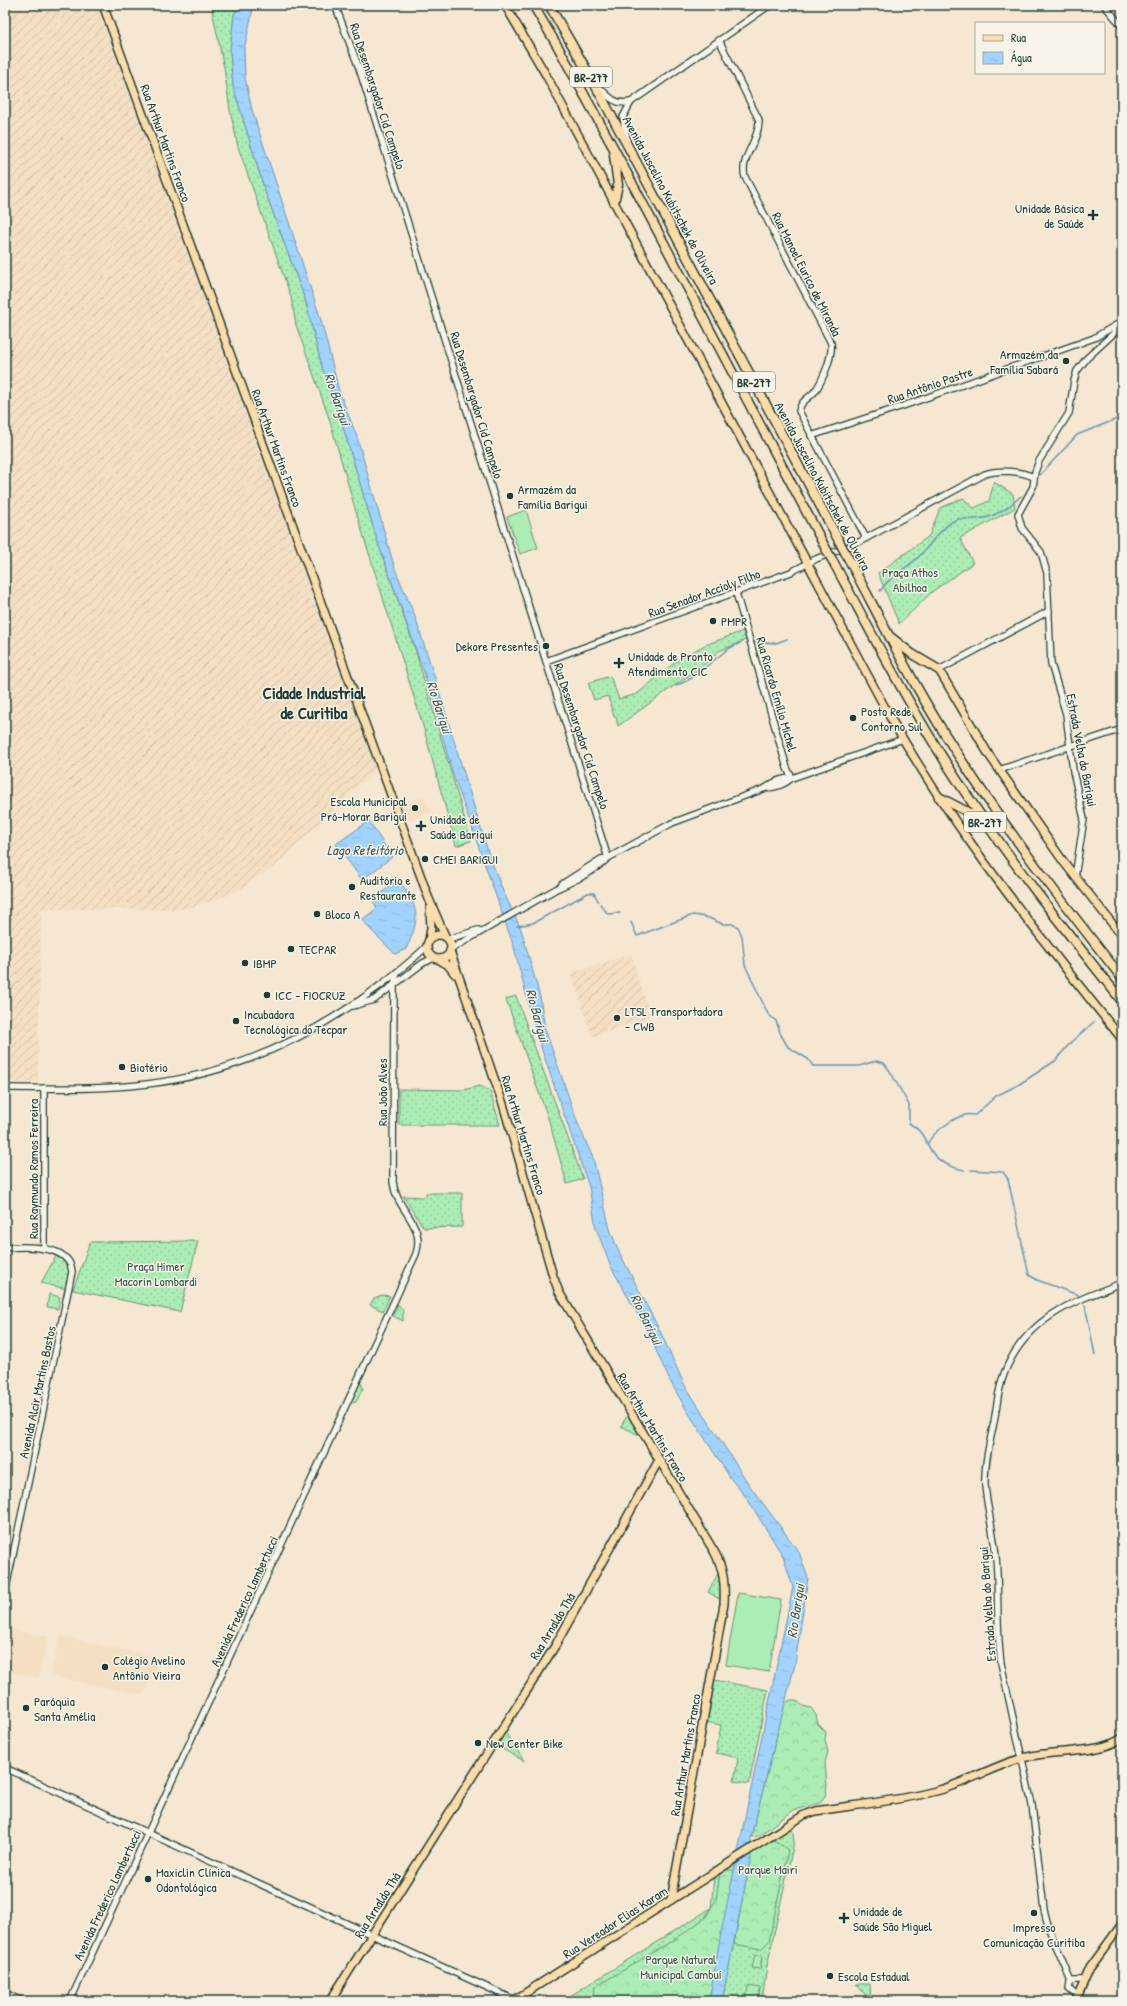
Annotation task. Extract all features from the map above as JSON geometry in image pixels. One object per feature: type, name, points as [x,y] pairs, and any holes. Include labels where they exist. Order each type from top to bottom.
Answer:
[{"type":"highway","name":"Avenida Juscelino Kubitschek de Oliveira","points":[[533,5],[613,147],[825,547],[911,705],[983,820]]},
{"type":"highway","name":"Avenida Juscelino Kubitschek de Oliveira","points":[[549,5],[593,81],[926,704],[986,798],[1048,885],[1122,978]]},
{"type":"highway","points":[[613,147],[618,185],[614,202]]},
{"type":"highway","points":[[888,635],[906,650],[939,670]]},
{"type":"highway","points":[[939,797],[983,820]]},
{"type":"highway","name":"BR-277","points":[[983,820],[1037,894],[1122,1001]]},
{"type":"main road","name":"Rua Arthur Martins Franco","points":[[102,5],[429,899],[446,938]]},
{"type":"main road","points":[[505,5],[546,75],[872,686],[903,739],[939,797],[1029,923],[1122,1039]]},
{"type":"main road","points":[[939,670],[982,745],[999,770],[1075,877],[1122,936]]},
{"type":"main road","name":"Rua Arthur Martins Franco","points":[[428,943],[432,922],[429,899]]},
{"type":"main road","points":[[438,935],[446,938],[450,950],[445,957],[436,958],[428,953],[428,943],[438,935]]},
{"type":"main road","name":"Rua Arthur Martins Franco","points":[[450,950],[458,979],[503,1104],[556,1284],[567,1306],[718,1559],[723,1572],[725,1588],[722,1612],[671,1900]]},
{"type":"main road","name":"Rua Arthur Martins Franco","points":[[436,958],[448,965],[458,979]]},
{"type":"main road","name":"Rua Arnaldo Thá","points":[[330,2001],[444,1822],[455,1809],[457,1800],[565,1629],[659,1460]]},
{"type":"main road","name":"Rua Vereador Elias Karam","points":[[514,2000],[763,1840],[810,1813],[938,1790],[1022,1758],[1062,1751],[1102,1747],[1110,1745],[1122,1738]]},
{"type":"main road","points":[[675,1878],[680,1886],[690,1887]]},
{"type":"main road","points":[[1077,1999],[1084,1980],[1096,1959],[1122,1924]]},
{"type":"street","name":"Rua Desembargador Cid Campelo","points":[[335,5],[361,74],[608,858]]},
{"type":"street","points":[[630,150],[623,121],[625,111],[631,102],[770,5]]},
{"type":"street","points":[[1104,5],[1122,26]]},
{"type":"street","name":"Rua Manoel Eurico de Miranda","points":[[719,40],[759,120],[758,133],[745,164],[745,177],[831,343],[830,353],[819,384],[814,392],[804,401],[799,411],[811,436]]},
{"type":"street","points":[[593,81],[614,101],[622,104],[631,102]]},
{"type":"street","name":"Rua Antônio Pastre","points":[[811,436],[903,406],[1094,338],[1122,321]]},
{"type":"street","name":"Estrada Velha do Barigui","points":[[1075,877],[1084,819],[1073,771],[1066,714],[1051,664],[1048,578],[1045,561],[1041,552],[1022,528],[1018,518],[1018,510],[1031,491],[1034,477],[1045,451],[1070,413],[1074,381],[1077,371],[1087,358],[1113,334],[1122,321]]},
{"type":"street","points":[[811,436],[866,538]]},
{"type":"street","name":"Rua Senador Accioly Filho","points":[[546,661],[736,593],[807,565],[816,559],[866,538],[989,473],[1018,472],[1034,477]]},
{"type":"street","name":"Rua Ricardo Emílio Michel","points":[[736,593],[787,768],[792,778]]},
{"type":"street","points":[[939,670],[1049,612]]},
{"type":"street","points":[[999,770],[1122,729]]},
{"type":"street","points":[[450,950],[556,889],[569,878],[601,859],[608,858],[672,823],[766,788],[772,788],[787,782],[792,778],[903,739]]},
{"type":"street","points":[[446,938],[488,927]]},
{"type":"street","points":[[5,1088],[136,1086],[192,1076],[277,1048],[313,1030],[351,1007],[397,972],[428,943]]},
{"type":"street","points":[[351,1007],[374,1000],[423,963],[436,958]]},
{"type":"street","name":"Rua João Alves","points":[[397,972],[394,986],[393,1182],[395,1193],[404,1210]]},
{"type":"street","name":"Rua Raymundo Ramos Ferreira","points":[[44,1088],[44,1250]]},
{"type":"street","name":"Avenida Frederico Lambertucci","points":[[70,2001],[414,1259],[419,1237],[415,1226],[404,1210]]},
{"type":"street","points":[[5,1248],[30,1247],[44,1250]]},
{"type":"street","name":"Avenida Alcir Martins Bastos","points":[[5,1594],[71,1284],[71,1265],[63,1256],[44,1250]]},
{"type":"street","name":"Estrada Velha do Barigui","points":[[1077,1999],[1069,1989],[1071,1981],[1049,1929],[1044,1910],[1032,1805],[999,1650],[997,1564],[985,1486],[986,1470],[998,1397],[1008,1366],[1017,1350],[1034,1328],[1050,1315],[1063,1307],[1122,1283]]},
{"type":"street","points":[[5,1768],[514,2000]]},
{"type":"street","points":[[1071,1981],[1084,1980]]},
{"type":"street","points":[[5,1993],[22,2001]]},
{"type":"shaded area","points":[[5,5],[97,5],[376,769],[279,863],[239,890],[220,898],[194,907],[178,909],[41,909],[38,1082],[5,1083]]},
{"type":"shaded area","name":"Escola Municipal Pró-Morar Barigui","points":[[423,797],[432,811],[404,822],[398,805]]},
{"type":"shaded area","points":[[631,954],[650,1017],[592,1037],[571,973]]},
{"type":"shaded area","points":[[8,1629],[48,1637],[39,1678],[5,1671],[5,1648]]},
{"type":"shaded area","name":"Colégio Avelino Antônio Vieira","points":[[60,1636],[161,1658],[143,1695],[50,1676]]},
{"type":"green space","points":[[213,5],[239,5],[234,15],[230,51],[233,86],[265,191],[305,299],[322,367],[341,420],[378,543],[415,649],[471,841],[456,846],[423,726],[356,512],[329,418],[296,325],[291,297],[238,147],[212,10]]},
{"type":"green space","name":"Praça Athos Abilhoa","points":[[994,482],[1013,494],[1015,508],[960,538],[973,563],[933,591],[899,624],[878,573],[929,536],[940,508],[963,498],[974,508],[989,501]]},
{"type":"green space","points":[[526,510],[538,548],[520,554],[507,517]]},
{"type":"green space","points":[[743,631],[746,640],[719,651],[699,669],[618,726],[608,696],[594,700],[588,683],[610,676],[619,699],[637,694],[679,659],[705,645]]},
{"type":"green space","points":[[516,996],[583,1179],[567,1184],[549,1121],[506,999]]},
{"type":"green space","points":[[480,1086],[490,1091],[500,1125],[399,1125],[399,1089],[463,1090]]},
{"type":"green space","points":[[426,1193],[462,1193],[462,1227],[424,1228],[403,1196],[423,1197],[426,1196]]},
{"type":"green space","name":"Praça Himer Macorin Lombardi","points":[[198,1241],[180,1312],[73,1290],[90,1242]]},
{"type":"green space","points":[[56,1256],[67,1263],[70,1272],[67,1289],[41,1283]]},
{"type":"green space","points":[[49,1294],[60,1297],[58,1309],[47,1307]]},
{"type":"green space","points":[[382,1295],[390,1296],[383,1311],[370,1305],[374,1298]]},
{"type":"green space","points":[[398,1304],[403,1311],[403,1321],[393,1316]]},
{"type":"green space","points":[[359,1379],[363,1388],[356,1402],[348,1404]]},
{"type":"green space","points":[[628,1414],[641,1436],[621,1426]]},
{"type":"green space","points":[[720,1570],[721,1600],[708,1592]]},
{"type":"green space","points":[[738,1593],[781,1600],[769,1672],[726,1665]]},
{"type":"green space","points":[[714,1680],[768,1690],[749,1784],[734,1781],[738,1758],[716,1753],[721,1725],[706,1722]]},
{"type":"green space","points":[[791,1700],[796,1700],[803,1706],[811,1708],[816,1715],[818,1724],[826,1732],[825,1740],[828,1752],[825,1763],[827,1786],[825,1797],[820,1803],[794,1810],[758,1836],[751,1837],[785,1703]]},
{"type":"green space","points":[[505,1732],[524,1761],[497,1746]]},
{"type":"green space","name":"Parque Mairi","points":[[790,1829],[793,1831],[794,1842],[767,1966],[762,2001],[722,2001],[751,1853]]},
{"type":"green space","points":[[774,1840],[788,1850],[769,1941],[761,1949],[734,1944],[751,1853]]},
{"type":"green space","name":"Parque Natural Municipal Cambuí","points":[[736,1863],[709,2001],[562,2001],[711,1908],[714,1876]]},
{"type":"green space","name":"Parque Natural Municipal Cambuí","points":[[726,1870],[731,1870],[734,1872],[709,2001],[586,2001],[592,1997],[595,1987],[677,1938],[705,1918],[716,1900],[720,1873]]},
{"type":"green space","points":[[755,1955],[762,1956],[760,1969],[752,1968]]},
{"type":"green space","points":[[856,1984],[870,1984],[871,2001]]},
{"type":"green space","points":[[748,1986],[760,1988],[758,2001],[746,2001]]},
{"type":"water","name":"Rio Barigui","points":[[239,5],[254,5],[244,49],[245,78],[252,110],[321,320],[339,391],[357,437],[395,569],[414,614],[488,852],[503,891],[521,929],[540,997],[545,1029],[578,1124],[593,1158],[610,1229],[617,1248],[661,1333],[684,1384],[750,1486],[799,1552],[808,1578],[795,1664],[751,1837],[751,1856],[722,2001],[709,2001],[721,1933],[793,1587],[783,1556],[746,1497],[731,1479],[686,1409],[670,1381],[648,1333],[610,1265],[596,1228],[589,1187],[535,1030],[514,947],[454,777],[425,675],[378,543],[341,420],[322,367],[305,299],[265,191],[233,86],[230,51],[234,15]]},
{"type":"water","name":"Lago Refeitório","points":[[369,821],[392,857],[362,880],[336,844]]},
{"type":"water","points":[[400,882],[411,899],[416,914],[416,922],[411,939],[406,949],[395,954],[369,928],[363,919],[377,908],[373,901],[392,884]]},
{"type":"waterway","points":[[1040,475],[1077,435],[1122,417]]},
{"type":"waterway","points":[[880,591],[890,580],[913,562],[946,526],[958,519],[989,517],[1011,505],[1021,496]]},
{"type":"waterway","points":[[754,642],[776,643],[787,639]]},
{"type":"waterway","points":[[676,686],[692,678],[728,649],[740,643]]},
{"type":"waterway","points":[[517,926],[533,923],[588,893],[594,893],[598,901]]},
{"type":"waterway","points":[[600,904],[608,914],[620,913]]},
{"type":"waterway","points":[[631,922],[637,936],[693,915],[706,917],[723,924],[732,924],[738,927],[742,936],[745,965],[768,1014],[776,1021],[781,1035],[788,1047],[808,1059],[813,1066],[859,1066],[876,1061],[884,1063],[909,1105],[909,1123],[920,1132],[938,1159],[955,1168],[964,1170]]},
{"type":"waterway","points":[[928,1143],[939,1130],[950,1122],[961,1116],[975,1115],[996,1096],[1018,1085],[1055,1061],[1071,1042],[1094,1022]]},
{"type":"waterway","points":[[971,1170],[1003,1172],[1008,1179],[1029,1275],[1037,1280],[1078,1295]]},
{"type":"waterway","points":[[1085,1305],[1095,1355]]},
{"type":"place","name":"Unidade Básica de Saúde","points":[[1093,215]]},
{"type":"place","name":"Armazém da Família Sabará","points":[[1066,361]]},
{"type":"place","name":"Armazém da Família Barigui","points":[[510,496]]},
{"type":"place","name":"PMPR","points":[[713,621]]},
{"type":"place","name":"Dekore Presentes","points":[[546,646]]},
{"type":"place","name":"Unidade de Pronto Atendimento CIC","points":[[619,663]]},
{"type":"place","name":"Posto Rede Contorno Sul","points":[[853,718]]},
{"type":"place","name":"Escola Municipal Pró-Morar Barigui","points":[[415,808]]},
{"type":"place","name":"Unidade de Saúde Barigui","points":[[421,826]]},
{"type":"place","name":"CMEI BARIGUI","points":[[425,859]]},
{"type":"place","name":"Auditório e Restaurante","points":[[352,887]]},
{"type":"place","name":"Bloco A","points":[[317,914]]},
{"type":"place","name":"TECPAR","points":[[291,949]]},
{"type":"place","name":"IBMP","points":[[245,963]]},
{"type":"place","name":"ICC - FIOCRUZ","points":[[267,995]]},
{"type":"place","name":"LTSL Transportadora - CWB","points":[[617,1018]]},
{"type":"place","name":"Incubadora Tecnológica do Tecpar","points":[[236,1021]]},
{"type":"place","name":"Biotério","points":[[122,1067]]},
{"type":"place","name":"Colégio Avelino Antônio Vieira","points":[[105,1667]]},
{"type":"place","name":"Paróquia Santa Amélia","points":[[26,1708]]},
{"type":"place","name":"New Center Bike","points":[[478,1743]]},
{"type":"place","name":"Maxiclin Clínica Odontológica","points":[[148,1879]]},
{"type":"place","name":"Impresso Comunicação Curitiba","points":[[1034,1913]]},
{"type":"place","name":"Unidade de Saúde São Miguel","points":[[844,1918]]},
{"type":"place","name":"Escola Estadual","points":[[830,1976]]},
{"type":"district","name":"Cidade Industrial de Curitiba","points":[[314,702]]}]
